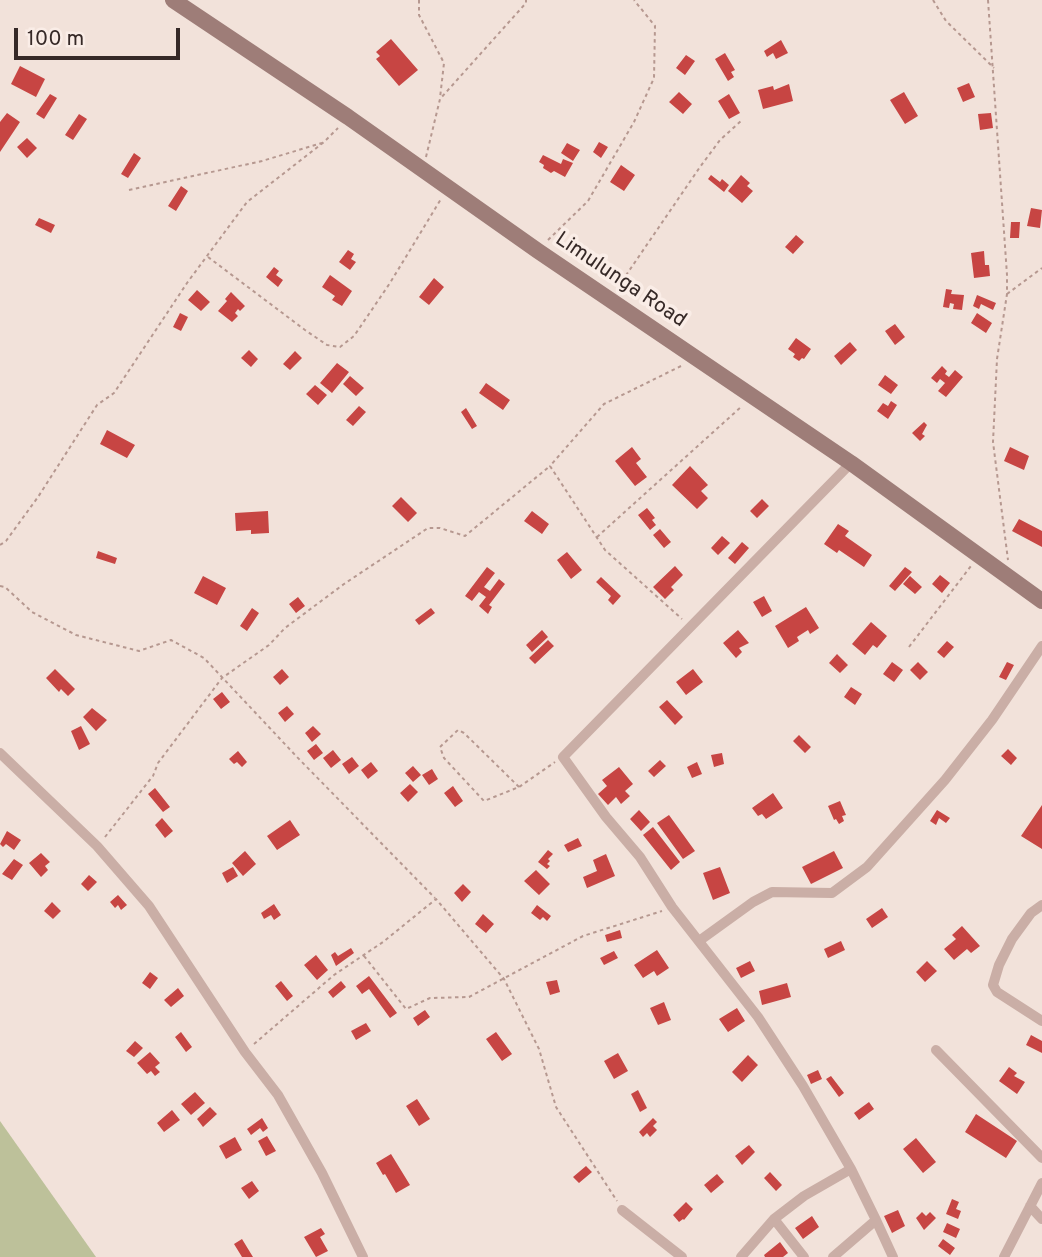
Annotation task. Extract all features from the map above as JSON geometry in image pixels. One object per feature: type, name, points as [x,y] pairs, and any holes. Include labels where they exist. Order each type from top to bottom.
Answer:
[{"type":"main road","name":"Limulunga Road","points":[[173,0],[851,463],[1042,601]]},
{"type":"street","points":[[851,463],[563,757],[606,817],[640,857],[672,907],[758,1017],[803,1086],[851,1169],[894,1257]]},
{"type":"street","points":[[699,941],[752,902],[772,892],[832,893],[867,867],[945,780],[992,720],[1042,646]]},
{"type":"street","points":[[0,753],[97,846],[149,906],[245,1052],[278,1095],[322,1173],[363,1257]]},
{"type":"street","points":[[1042,905],[1031,913],[1012,939],[993,985],[997,992],[1042,1021]]},
{"type":"street","points":[[936,1050],[1042,1158]]},
{"type":"street","points":[[740,1257],[774,1219],[827,1182],[851,1169]]},
{"type":"street","points":[[1004,1257],[1042,1183]]},
{"type":"street","points":[[1030,1206],[1042,1219]]},
{"type":"street","points":[[622,1210],[682,1257]]},
{"type":"street","points":[[774,1219],[804,1257]]},
{"type":"street","points":[[832,1257],[877,1220]]},
{"type":"path","points":[[419,0],[419,15],[444,63],[440,99],[423,170]]},
{"type":"path","points":[[440,99],[526,0]]},
{"type":"path","points":[[538,251],[588,201],[634,122],[654,78],[655,26],[634,0]]},
{"type":"path","points":[[933,0],[946,21],[994,69]]},
{"type":"path","points":[[988,0],[1007,294],[996,359],[993,442],[1009,578]]},
{"type":"path","points":[[0,545],[6,541],[38,497],[97,405],[114,393],[247,202],[324,142],[348,117]]},
{"type":"path","points":[[611,300],[627,272],[700,167],[720,140],[741,121]]},
{"type":"path","points":[[129,190],[262,161],[324,142]]},
{"type":"path","points":[[207,257],[327,345],[341,347],[354,336],[390,283],[447,188]]},
{"type":"path","points":[[1007,294],[1042,268]]},
{"type":"path","points":[[97,846],[153,776],[158,764],[222,678],[269,645],[285,628],[344,584],[428,528],[440,528],[465,536],[550,466],[604,404],[697,359]]},
{"type":"path","points":[[597,537],[752,397]]},
{"type":"path","points":[[550,466],[605,550],[691,627]]},
{"type":"path","points":[[909,647],[978,557]]},
{"type":"path","points":[[0,586],[5,587],[32,612],[76,635],[139,651],[171,640],[204,658],[296,757],[436,899],[504,979],[538,1049],[556,1107],[622,1210]]},
{"type":"path","points":[[519,787],[458,730],[440,747],[444,758],[484,801],[519,787],[563,757]]},
{"type":"path","points":[[245,1052],[334,975],[383,942],[436,899]]},
{"type":"path","points":[[363,955],[407,1009],[430,998],[469,996],[583,936],[672,907]]},
{"type":"green space","points":[[0,1121],[96,1257],[0,1257]]},
{"type":"building","points":[[391,39],[418,70],[399,86],[376,59],[380,56],[376,52]]},
{"type":"building","points":[[781,40],[788,53],[776,59],[773,53],[767,57],[764,51]]},
{"type":"building","points":[[725,53],[735,70],[731,72],[734,77],[728,81],[715,59]]},
{"type":"building","points":[[686,55],[695,61],[685,75],[676,68]]},
{"type":"building","points":[[20,66],[45,79],[36,97],[11,84]]},
{"type":"building","points":[[969,83],[975,97],[963,102],[957,88]]},
{"type":"building","points":[[789,84],[793,101],[763,109],[758,90],[773,86],[774,90]]},
{"type":"building","points":[[679,92],[692,104],[683,114],[669,102]]},
{"type":"building","points":[[904,92],[918,116],[905,124],[890,100]]},
{"type":"building","points":[[50,94],[57,98],[44,119],[36,114]]},
{"type":"building","points":[[729,94],[740,113],[729,119],[718,101]]},
{"type":"building","points":[[7,113],[20,122],[0,152],[0,122]]},
{"type":"building","points":[[991,113],[993,128],[980,130],[978,114]]},
{"type":"building","points":[[79,114],[87,119],[73,140],[65,135]]},
{"type":"building","points":[[27,138],[37,148],[27,158],[17,147]]},
{"type":"building","points":[[599,142],[608,147],[601,158],[593,152]]},
{"type":"building","points":[[567,143],[580,150],[573,161],[561,153]]},
{"type":"building","points":[[134,153],[141,158],[128,178],[121,174]]},
{"type":"building","points":[[543,155],[561,164],[563,159],[573,163],[565,177],[543,168],[544,165],[539,162]]},
{"type":"building","points":[[621,165],[635,175],[624,191],[610,182]]},
{"type":"building","points":[[711,175],[729,185],[724,192],[708,179]]},
{"type":"building","points":[[741,175],[750,183],[747,186],[753,191],[742,203],[728,191]]},
{"type":"building","points":[[181,186],[188,191],[176,211],[168,206]]},
{"type":"building","points":[[1031,208],[1042,210],[1040,228],[1027,226]]},
{"type":"building","points":[[39,218],[55,225],[51,233],[35,225]]},
{"type":"building","points":[[1011,222],[1020,222],[1019,238],[1010,238]]},
{"type":"building","points":[[796,235],[804,242],[793,254],[785,247]]},
{"type":"building","points":[[348,250],[354,254],[351,259],[356,262],[350,270],[339,262]]},
{"type":"building","points":[[984,251],[985,265],[989,265],[990,276],[974,278],[971,253]]},
{"type":"building","points":[[274,267],[279,271],[276,275],[283,280],[278,287],[266,277]]},
{"type":"building","points":[[330,275],[352,291],[342,306],[332,300],[335,296],[322,287]]},
{"type":"building","points":[[434,278],[444,287],[429,305],[419,297]]},
{"type":"building","points":[[946,289],[952,290],[951,294],[964,295],[962,310],[953,309],[954,304],[950,303],[949,308],[943,307]]},
{"type":"building","points":[[197,290],[210,302],[201,311],[188,300]]},
{"type":"building","points":[[231,292],[245,306],[240,311],[238,309],[235,313],[238,316],[232,322],[218,311]]},
{"type":"building","points":[[977,295],[996,303],[993,310],[981,304],[979,309],[973,306]]},
{"type":"building","points":[[180,313],[188,317],[181,331],[173,327]]},
{"type":"building","points":[[977,313],[992,323],[986,333],[971,323]]},
{"type":"building","points":[[895,324],[905,337],[895,345],[885,331]]},
{"type":"building","points":[[796,338],[811,349],[804,359],[799,361],[788,349]]},
{"type":"building","points":[[850,342],[857,350],[841,365],[834,356]]},
{"type":"building","points":[[249,350],[258,359],[251,367],[241,358]]},
{"type":"building","points":[[295,351],[302,358],[290,370],[283,364]]},
{"type":"building","points":[[337,363],[349,372],[332,393],[320,383]]},
{"type":"building","points":[[942,366],[949,377],[955,370],[963,377],[946,397],[938,391],[945,383],[940,379],[937,383],[931,378]]},
{"type":"building","points":[[885,375],[898,385],[891,394],[878,385]]},
{"type":"building","points":[[350,376],[364,388],[356,396],[343,384]]},
{"type":"building","points":[[486,383],[510,400],[503,410],[479,393]]},
{"type":"building","points":[[315,385],[327,395],[318,405],[306,394]]},
{"type":"building","points":[[891,401],[897,405],[888,419],[877,411],[883,403],[888,406]]},
{"type":"building","points":[[359,406],[366,412],[353,426],[346,420]]},
{"type":"building","points":[[466,408],[477,426],[472,429],[461,412]]},
{"type":"building","points":[[924,422],[927,425],[922,434],[925,436],[920,441],[912,433]]},
{"type":"building","points":[[107,430],[135,445],[127,458],[100,444]]},
{"type":"building","points":[[632,447],[641,459],[636,463],[647,477],[635,486],[615,461]]},
{"type":"building","points":[[1010,447],[1029,456],[1024,470],[1004,461]]},
{"type":"building","points":[[690,466],[708,485],[701,491],[708,498],[697,509],[672,485]]},
{"type":"building","points":[[401,497],[417,513],[408,522],[392,506]]},
{"type":"building","points":[[762,499],[769,506],[757,518],[750,511]]},
{"type":"building","points":[[647,508],[655,518],[652,520],[656,525],[650,530],[638,515]]},
{"type":"building","points":[[268,511],[269,533],[236,531],[235,513]]},
{"type":"building","points":[[532,511],[549,524],[542,534],[524,521]]},
{"type":"building","points":[[1019,519],[1042,531],[1042,547],[1012,531]]},
{"type":"building","points":[[838,524],[849,531],[845,536],[872,555],[864,567],[839,550],[837,553],[824,544]]},
{"type":"building","points":[[660,529],[671,542],[664,548],[653,535]]},
{"type":"building","points":[[722,536],[730,543],[718,555],[711,548]]},
{"type":"building","points":[[742,542],[749,548],[735,564],[728,558]]},
{"type":"building","points":[[98,551],[117,558],[115,564],[96,558]]},
{"type":"building","points":[[567,552],[582,570],[571,579],[557,560]]},
{"type":"building","points":[[675,566],[683,575],[671,587],[674,590],[665,599],[653,587]]},
{"type":"building","points":[[487,567],[495,573],[484,587],[490,591],[499,579],[505,584],[489,605],[492,607],[488,614],[479,606],[486,597],[479,592],[472,601],[465,596]]},
{"type":"building","points":[[905,567],[912,572],[895,591],[889,586]]},
{"type":"building","points":[[940,575],[950,583],[942,593],[932,584]]},
{"type":"building","points":[[203,576],[226,588],[217,605],[194,593]]},
{"type":"building","points":[[910,576],[922,587],[915,594],[903,584]]},
{"type":"building","points":[[601,577],[621,596],[613,605],[608,600],[611,596],[596,582]]},
{"type":"building","points":[[764,596],[772,611],[762,617],[753,602]]},
{"type":"building","points":[[298,597],[305,606],[296,613],[289,604]]},
{"type":"building","points":[[806,607],[819,628],[810,634],[808,630],[797,637],[799,641],[788,648],[775,626]]},
{"type":"building","points":[[252,608],[259,613],[247,631],[240,626]]},
{"type":"building","points":[[431,608],[435,613],[419,625],[415,620]]},
{"type":"building","points":[[871,622],[887,636],[877,648],[873,645],[865,655],[852,644]]},
{"type":"building","points":[[542,630],[548,637],[532,652],[526,645]]},
{"type":"building","points":[[738,630],[749,643],[739,648],[742,652],[736,658],[723,643]]},
{"type":"building","points":[[548,640],[554,646],[535,664],[529,658]]},
{"type":"building","points":[[947,641],[954,647],[944,658],[937,652]]},
{"type":"building","points":[[837,654],[848,665],[840,673],[829,663]]},
{"type":"building","points":[[892,662],[903,670],[894,682],[883,674]]},
{"type":"building","points":[[918,662],[928,672],[920,680],[910,670]]},
{"type":"building","points":[[1007,662],[1014,665],[1006,680],[999,677]]},
{"type":"building","points":[[55,669],[75,689],[68,696],[61,689],[59,692],[46,678]]},
{"type":"building","points":[[282,669],[289,677],[280,685],[273,677]]},
{"type":"building","points":[[693,669],[703,682],[686,695],[676,682]]},
{"type":"building","points":[[851,687],[862,694],[855,705],[844,697]]},
{"type":"building","points":[[222,692],[230,702],[221,709],[213,699]]},
{"type":"building","points":[[667,700],[683,717],[675,725],[659,707]]},
{"type":"building","points":[[287,706],[294,714],[285,722],[278,713]]},
{"type":"building","points":[[92,708],[107,720],[96,731],[83,717]]},
{"type":"building","points":[[81,726],[90,744],[79,750],[71,731]]},
{"type":"building","points":[[313,726],[321,734],[312,742],[305,733]]},
{"type":"building","points":[[799,735],[811,747],[805,753],[793,741]]},
{"type":"building","points":[[316,744],[323,753],[314,760],[307,751]]},
{"type":"building","points":[[1008,749],[1017,758],[1011,765],[1001,756]]},
{"type":"building","points":[[333,750],[341,760],[331,768],[323,758]]},
{"type":"building","points":[[238,751],[247,762],[242,767],[229,759]]},
{"type":"building","points":[[722,753],[724,764],[714,767],[711,755]]},
{"type":"building","points":[[352,757],[359,766],[349,774],[342,764]]},
{"type":"building","points":[[660,760],[666,766],[654,777],[648,771]]},
{"type":"building","points":[[371,762],[378,771],[368,779],[361,770]]},
{"type":"building","points":[[697,762],[702,774],[692,778],[687,767]]},
{"type":"building","points":[[413,766],[421,775],[413,782],[405,773]]},
{"type":"building","points":[[619,767],[633,784],[625,791],[630,796],[621,804],[616,797],[608,805],[598,794],[607,786],[602,780]]},
{"type":"building","points":[[432,769],[438,779],[429,785],[422,775]]},
{"type":"building","points":[[410,784],[418,792],[408,802],[400,793]]},
{"type":"building","points":[[453,786],[463,801],[455,807],[444,793]]},
{"type":"building","points":[[155,788],[170,807],[163,812],[148,794]]},
{"type":"building","points":[[773,793],[783,808],[766,819],[762,814],[758,816],[752,808]]},
{"type":"building","points":[[840,801],[846,815],[842,816],[844,821],[839,824],[834,820],[828,806]]},
{"type":"building","points":[[1042,805],[1042,849],[1021,836]]},
{"type":"building","points":[[639,810],[650,822],[641,831],[630,819]]},
{"type":"building","points":[[937,810],[950,818],[946,823],[939,818],[936,825],[930,821]]},
{"type":"building","points":[[669,815],[695,851],[683,859],[657,823]]},
{"type":"building","points":[[162,818],[173,831],[165,838],[155,825]]},
{"type":"building","points":[[290,820],[300,835],[277,850],[267,836]]},
{"type":"building","points":[[653,827],[680,862],[671,870],[643,835]]},
{"type":"building","points":[[7,831],[21,840],[14,850],[6,844],[3,847],[0,844]]},
{"type":"building","points":[[578,838],[582,846],[568,852],[564,845]]},
{"type":"building","points":[[548,850],[553,854],[548,859],[550,861],[547,864],[550,866],[547,869],[538,862]]},
{"type":"building","points":[[245,851],[256,864],[243,876],[232,863]]},
{"type":"building","points":[[834,851],[843,868],[811,884],[802,867]]},
{"type":"building","points":[[41,853],[50,862],[45,866],[48,870],[41,877],[29,863]]},
{"type":"building","points":[[606,854],[615,876],[587,888],[583,877],[597,871],[593,860]]},
{"type":"building","points":[[14,859],[23,865],[12,880],[2,874]]},
{"type":"building","points":[[233,867],[238,876],[227,883],[222,873]]},
{"type":"building","points":[[720,867],[730,893],[713,900],[703,873]]},
{"type":"building","points":[[536,870],[550,884],[539,895],[524,881]]},
{"type":"building","points":[[89,875],[97,882],[88,891],[81,884]]},
{"type":"building","points":[[463,884],[471,892],[462,902],[454,893]]},
{"type":"building","points":[[118,895],[127,905],[121,910],[118,905],[115,908],[110,902]]},
{"type":"building","points":[[52,902],[61,911],[53,919],[44,911]]},
{"type":"building","points":[[274,904],[281,915],[274,920],[271,915],[264,919],[261,913]]},
{"type":"building","points":[[537,905],[551,916],[547,921],[543,917],[540,920],[531,913]]},
{"type":"building","points":[[882,908],[888,917],[872,928],[866,919]]},
{"type":"building","points":[[483,914],[494,924],[486,933],[475,924]]},
{"type":"building","points":[[962,926],[980,946],[971,953],[967,949],[954,960],[944,949],[956,939],[952,935]]},
{"type":"building","points":[[620,930],[622,938],[607,942],[605,935]]},
{"type":"building","points":[[841,941],[845,950],[828,958],[824,949]]},
{"type":"building","points":[[351,948],[354,953],[336,966],[331,955],[335,952],[338,956]]},
{"type":"building","points":[[657,950],[669,968],[657,976],[654,971],[643,978],[634,965]]},
{"type":"building","points":[[614,951],[618,958],[604,965],[600,958]]},
{"type":"building","points":[[316,955],[328,970],[317,980],[304,965]]},
{"type":"building","points":[[750,961],[755,971],[741,978],[736,968]]},
{"type":"building","points":[[927,961],[937,971],[925,982],[916,972]]},
{"type":"building","points":[[150,972],[158,978],[150,989],[142,983]]},
{"type":"building","points":[[369,976],[397,1013],[390,1018],[369,989],[362,994],[356,986]]},
{"type":"building","points":[[557,980],[560,992],[550,995],[546,982]]},
{"type":"building","points":[[281,981],[293,996],[287,1001],[275,986]]},
{"type":"building","points":[[341,981],[346,987],[333,998],[328,992]]},
{"type":"building","points":[[787,983],[791,997],[762,1005],[759,991]]},
{"type":"building","points":[[178,988],[184,996],[171,1007],[164,1000]]},
{"type":"building","points":[[664,1002],[671,1020],[658,1025],[650,1008]]},
{"type":"building","points":[[737,1008],[745,1021],[728,1032],[719,1019]]},
{"type":"building","points":[[425,1010],[430,1017],[418,1026],[413,1018]]},
{"type":"building","points":[[366,1023],[371,1031],[356,1040],[351,1031]]},
{"type":"building","points":[[181,1032],[192,1047],[186,1052],[175,1037]]},
{"type":"building","points":[[496,1032],[512,1054],[502,1061],[486,1039]]},
{"type":"building","points":[[1031,1035],[1042,1041],[1042,1053],[1026,1045]]},
{"type":"building","points":[[135,1041],[143,1048],[134,1057],[126,1051]]},
{"type":"building","points":[[150,1052],[160,1063],[155,1067],[160,1072],[155,1076],[151,1071],[147,1074],[137,1063]]},
{"type":"building","points":[[618,1053],[628,1071],[614,1079],[604,1061]]},
{"type":"building","points":[[748,1055],[758,1065],[742,1082],[732,1072]]},
{"type":"building","points":[[1009,1067],[1017,1073],[1014,1076],[1025,1082],[1017,1094],[999,1081]]},
{"type":"building","points":[[818,1070],[822,1079],[811,1084],[807,1075]]},
{"type":"building","points":[[831,1076],[844,1093],[839,1097],[826,1079]]},
{"type":"building","points":[[638,1090],[647,1108],[640,1112],[631,1094]]},
{"type":"building","points":[[195,1092],[205,1103],[191,1115],[181,1104]]},
{"type":"building","points":[[417,1099],[430,1119],[419,1126],[406,1106]]},
{"type":"building","points":[[869,1102],[874,1109],[859,1120],[854,1113]]},
{"type":"building","points":[[210,1107],[217,1114],[203,1127],[197,1119]]},
{"type":"building","points":[[172,1110],[180,1120],[164,1132],[157,1123]]},
{"type":"building","points":[[976,1114],[1017,1141],[1006,1158],[965,1132]]},
{"type":"building","points":[[262,1118],[268,1128],[263,1132],[260,1128],[251,1135],[247,1129]]},
{"type":"building","points":[[653,1118],[657,1122],[653,1126],[657,1130],[650,1137],[647,1133],[643,1137],[639,1132]]},
{"type":"building","points":[[267,1136],[276,1151],[266,1156],[258,1141]]},
{"type":"building","points":[[235,1137],[242,1150],[226,1159],[219,1146]]},
{"type":"building","points":[[916,1138],[936,1162],[923,1173],[903,1149]]},
{"type":"building","points":[[749,1145],[755,1152],[742,1165],[735,1156]]},
{"type":"building","points":[[391,1154],[410,1185],[396,1193],[376,1163]]},
{"type":"building","points":[[586,1166],[592,1172],[579,1183],[573,1177]]},
{"type":"building","points":[[770,1172],[782,1185],[776,1191],[764,1178]]},
{"type":"building","points":[[717,1174],[724,1182],[711,1193],[704,1185]]},
{"type":"building","points":[[252,1181],[259,1191],[249,1199],[241,1188]]},
{"type":"building","points":[[952,1199],[959,1202],[956,1209],[961,1211],[958,1219],[946,1214]]},
{"type":"building","points":[[686,1202],[693,1209],[679,1222],[673,1215]]},
{"type":"building","points":[[898,1210],[905,1226],[892,1233],[884,1216]]},
{"type":"building","points":[[922,1212],[926,1216],[930,1212],[936,1218],[924,1230],[916,1218]]},
{"type":"building","points":[[812,1216],[819,1227],[803,1239],[795,1228]]},
{"type":"building","points":[[947,1223],[960,1229],[956,1238],[943,1232]]},
{"type":"building","points":[[321,1228],[325,1234],[320,1237],[328,1251],[316,1257],[304,1237]]},
{"type":"building","points":[[242,1239],[253,1257],[242,1257],[234,1244]]},
{"type":"building","points":[[943,1239],[955,1248],[950,1255],[938,1246]]},
{"type":"building","points":[[780,1242],[788,1253],[783,1257],[765,1257],[764,1255]]}]
